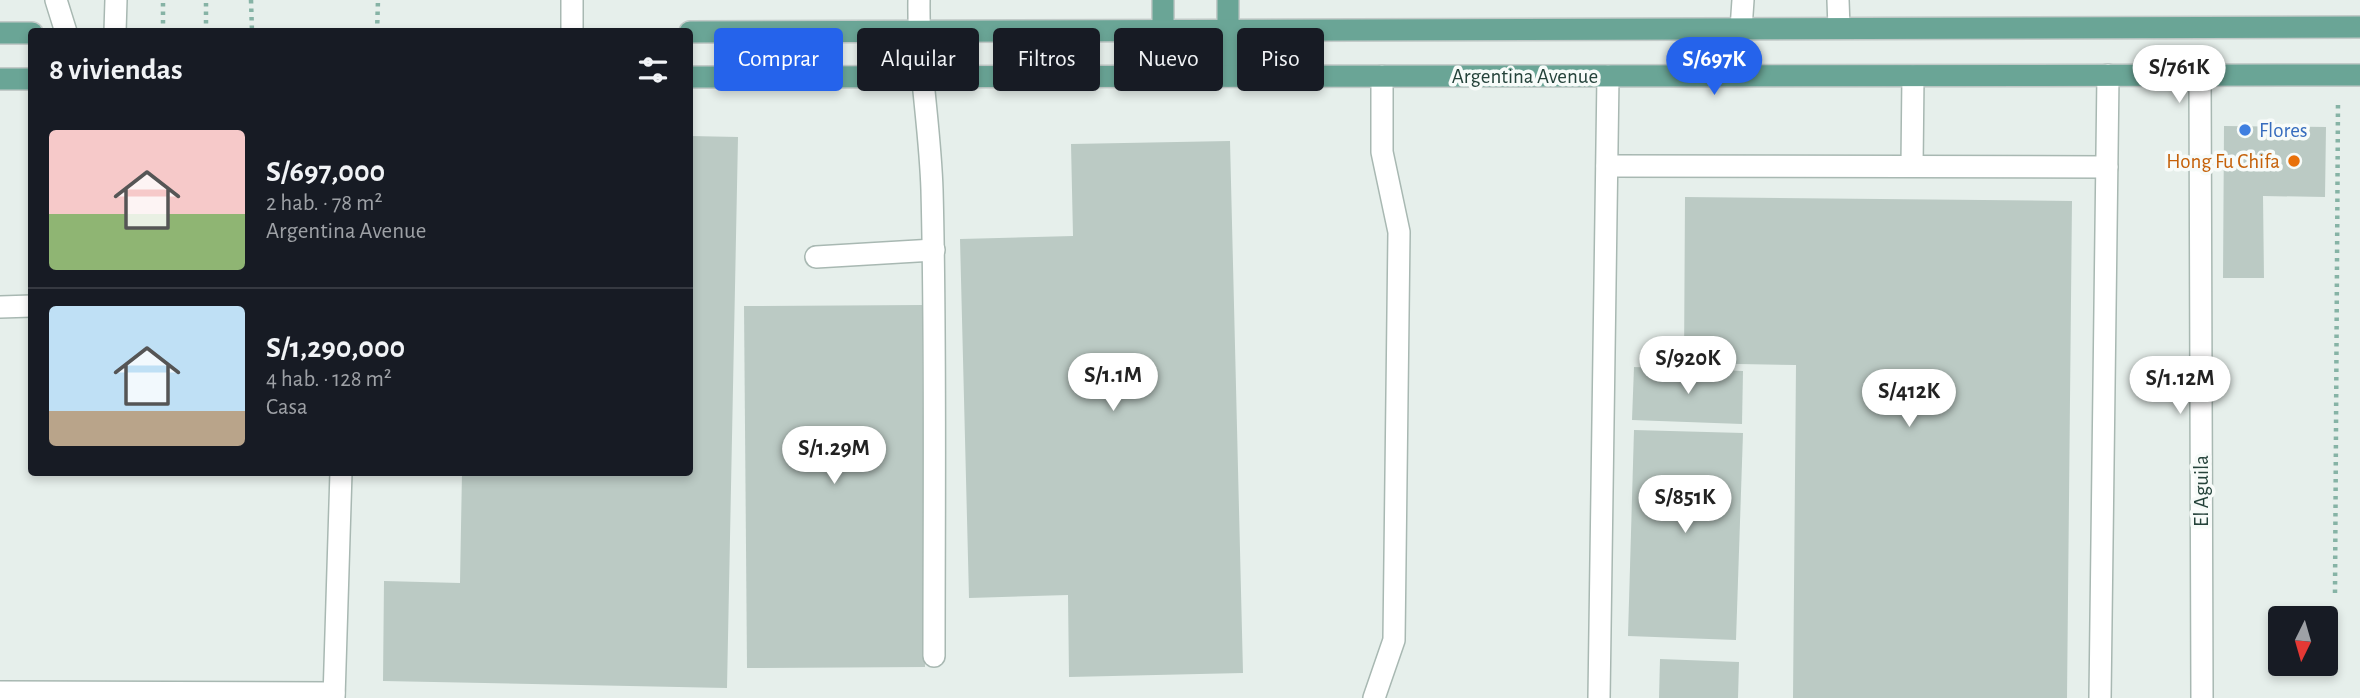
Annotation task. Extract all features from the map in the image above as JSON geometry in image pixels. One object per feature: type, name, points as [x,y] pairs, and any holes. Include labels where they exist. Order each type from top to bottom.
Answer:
[{"type":"main road","points":[[1163,0],[1163,28]]},
{"type":"main road","points":[[1228,0],[1228,76]]},
{"type":"main road","points":[[1223,30],[2360,27]]},
{"type":"main road","points":[[979,31],[1114,30]]},
{"type":"main road","points":[[693,32],[857,31]]},
{"type":"main road","points":[[0,33],[28,33]]},
{"type":"main road","name":"Argentina Avenue","points":[[1223,76],[2360,75]]},
{"type":"main road","name":"Argentina Avenue","points":[[693,77],[857,77]]},
{"type":"main road","name":"Argentina Avenue","points":[[979,77],[1114,77]]},
{"type":"main road","points":[[0,79],[28,79]]},
{"type":"street","points":[[56,0],[65,28]]},
{"type":"street","points":[[116,0],[116,28]]},
{"type":"street","points":[[572,0],[572,28]]},
{"type":"street","points":[[919,0],[919,28]]},
{"type":"street","points":[[1741,29],[1742,0]]},
{"type":"street","points":[[1838,0],[1839,28]]},
{"type":"street","name":"El Aguila","points":[[2200,74],[2202,698]]},
{"type":"street","points":[[2101,698],[2108,75]]},
{"type":"street","points":[[1374,698],[1394,640],[1399,232],[1382,152],[1382,76]]},
{"type":"street","points":[[1599,698],[1608,76]]},
{"type":"street","points":[[1912,166],[1913,76]]},
{"type":"street","points":[[923,91],[931,128],[934,250],[934,656]]},
{"type":"street","points":[[1607,166],[2108,167]]},
{"type":"street","points":[[816,257],[934,250]]},
{"type":"street","points":[[0,307],[28,306]]},
{"type":"street","points":[[0,692],[334,695],[341,476]]},
{"type":"path","points":[[163,0],[163,28]]},
{"type":"path","points":[[206,0],[206,28]]},
{"type":"path","points":[[251,0],[252,28]]},
{"type":"path","points":[[377,28],[378,0]]},
{"type":"path","points":[[2335,593],[2338,121]]},
{"type":"building","points":[[2224,126],[2326,127],[2325,197],[2263,196],[2264,278],[2223,278]]},
{"type":"building","points":[[693,136],[738,137],[727,688],[383,681],[384,581],[460,583],[462,476],[693,476]]},
{"type":"building","points":[[1230,141],[1243,673],[1069,677],[1068,595],[969,598],[960,239],[1073,236],[1071,144]]},
{"type":"building","points":[[1685,197],[2072,201],[2067,698],[1793,698],[1796,365],[1684,363]]},
{"type":"building","points":[[922,305],[925,667],[747,668],[744,306]]},
{"type":"building","points":[[1634,367],[1743,371],[1742,424],[1632,420]]},
{"type":"building","points":[[1634,430],[1743,433],[1736,640],[1628,636]]},
{"type":"building","points":[[1660,659],[1739,662],[1738,698],[1659,698]]},
{"type":"place","name":"Flores","points":[[2245,130]]},
{"type":"place","name":"Hong Fu Chifa","points":[[2294,161]]}]
